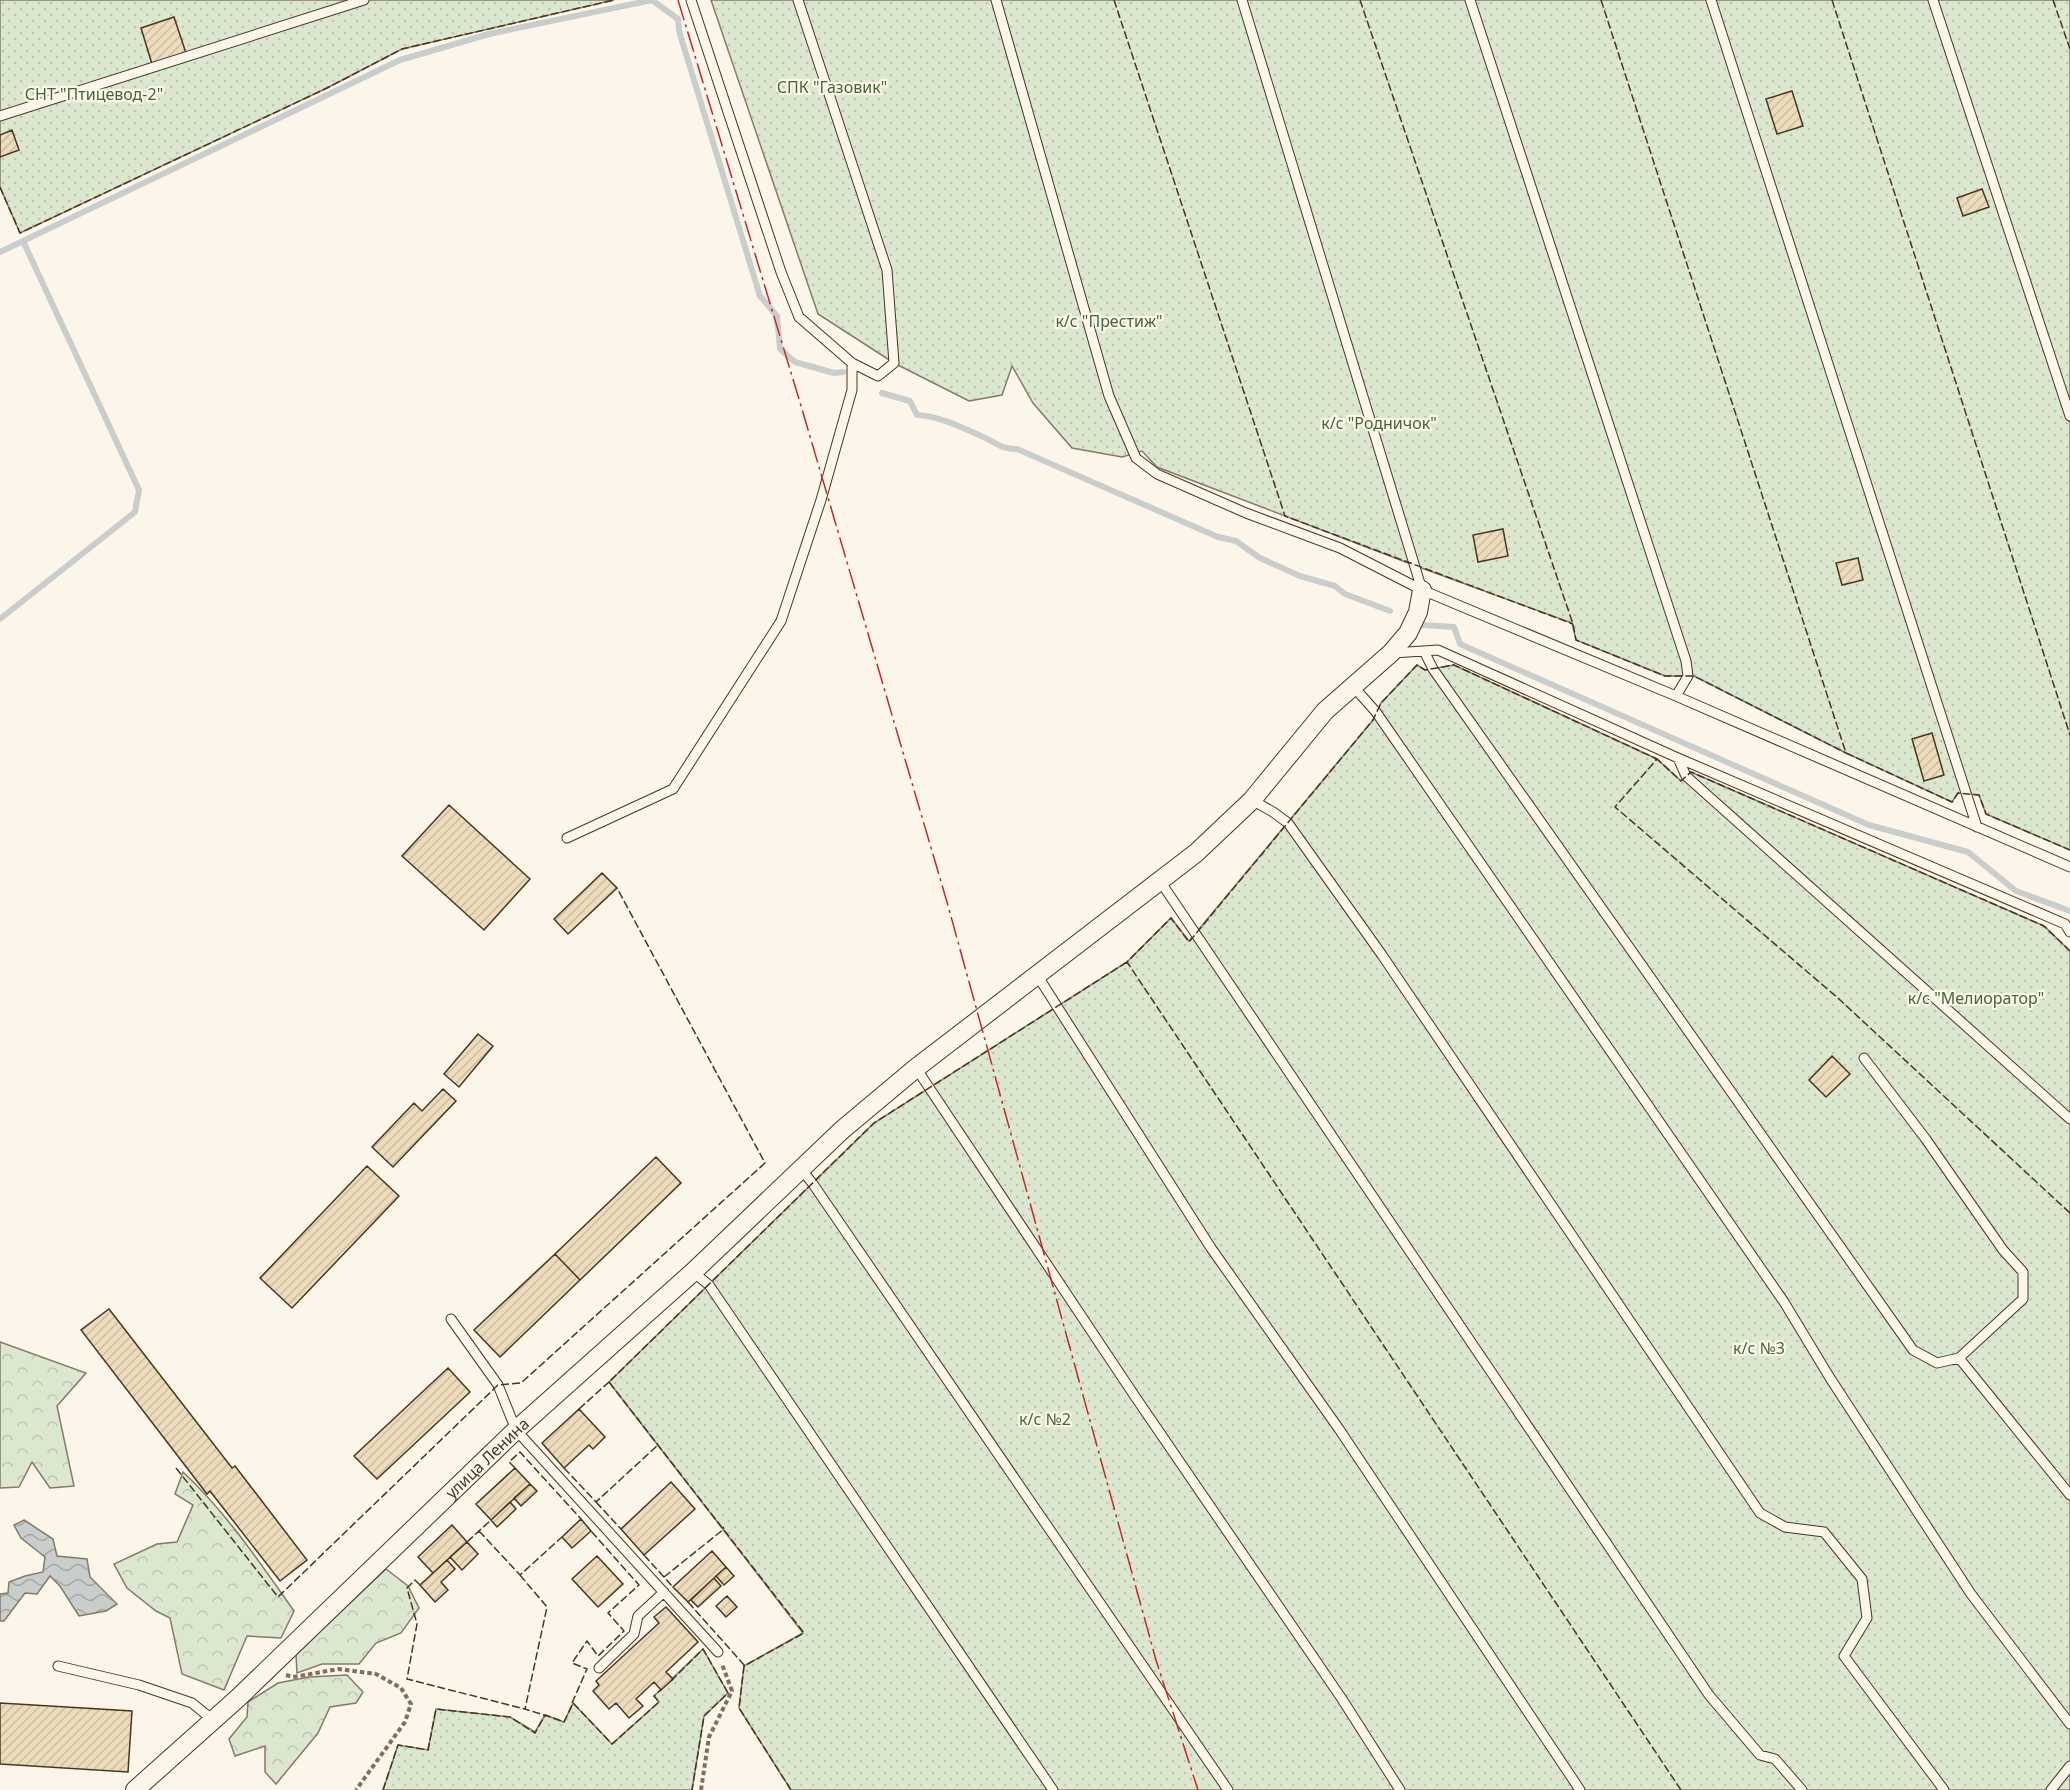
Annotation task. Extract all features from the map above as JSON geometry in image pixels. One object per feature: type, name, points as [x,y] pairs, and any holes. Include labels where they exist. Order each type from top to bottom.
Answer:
[{"type":"street","name":"улица Ленина","points":[[135,1790],[268,1669],[516,1430],[693,1272],[842,1130],[916,1068],[1196,853],[1252,800],[1325,711],[1391,653],[1408,633],[1418,612],[1422,590]]},
{"type":"lane","points":[[0,116],[364,0]]},
{"type":"lane","points":[[691,0],[781,272],[799,317],[852,363],[878,376],[894,363],[887,270],[798,0]]},
{"type":"lane","points":[[996,0],[1109,396],[1136,458],[1157,474],[1246,513],[1340,548],[1422,590],[1676,696],[2070,867]]},
{"type":"lane","points":[[1242,0],[1422,590]]},
{"type":"lane","points":[[1470,0],[1686,661],[1688,676],[1676,696]]},
{"type":"lane","points":[[1711,0],[1977,827]]},
{"type":"lane","points":[[1933,0],[2070,416]]},
{"type":"lane","points":[[567,838],[673,789],[781,621],[852,390],[852,363]]},
{"type":"lane","points":[[1391,653],[1438,650],[1678,758],[2065,924],[2070,932]]},
{"type":"lane","points":[[1424,651],[1433,669],[1913,1350],[1937,1363],[1959,1358],[2023,1299],[2023,1272],[2003,1250],[1926,1138],[1864,1058]]},
{"type":"lane","points":[[1353,686],[1376,712],[1784,1302],[1830,1378],[1971,1594],[2070,1724]]},
{"type":"lane","points":[[1678,758],[1686,776],[2070,1119]]},
{"type":"lane","points":[[1252,800],[1288,824],[1382,955],[1760,1513],[1785,1527],[1824,1532],[1862,1579],[1867,1618],[1844,1656],[1944,1790]]},
{"type":"lane","points":[[1160,881],[1709,1695],[1760,1755],[1775,1759],[1802,1790]]},
{"type":"lane","points":[[1037,975],[1210,1248],[1353,1449],[1580,1790]]},
{"type":"lane","points":[[916,1068],[1134,1395],[1342,1699],[1400,1790]]},
{"type":"lane","points":[[801,1169],[1228,1790]]},
{"type":"lane","points":[[693,1272],[709,1285],[1053,1790]]},
{"type":"lane","points":[[451,1319],[498,1385],[516,1430],[718,1652]]},
{"type":"lane","points":[[1959,1358],[2070,1495]]},
{"type":"lane","points":[[599,1668],[634,1634],[638,1616],[664,1592]]},
{"type":"lane","points":[[58,1666],[139,1685],[192,1703],[213,1720]]},
{"type":"lane","points":[[2051,1790],[2070,1766]]},
{"type":"path","points":[[701,1790],[709,1737],[732,1691],[718,1652]]},
{"type":"path","points":[[268,1669],[293,1677],[339,1669],[376,1674],[401,1688],[411,1704],[405,1722],[356,1790]]},
{"type":"green space","name":"СНТ \"Птицевод-2\"","points":[[0,0],[614,0],[402,49],[327,88],[20,233],[0,187]]},
{"type":"green space","points":[[711,0],[2070,0],[2070,850],[1986,814],[1979,795],[1958,793],[1952,802],[1846,753],[1694,676],[1665,676],[1576,640],[1572,623],[1157,467],[1142,451],[1122,457],[1072,448],[1033,403],[1012,366],[1002,395],[969,401],[894,363],[818,314]]},
{"type":"green space","points":[[1417,665],[1425,670],[1454,665],[1657,759],[1681,781],[1691,772],[2044,926],[2070,951],[2070,1790],[791,1790],[739,1708],[744,1666],[803,1633],[609,1382],[874,1123],[1127,962],[1171,918],[1189,941],[1373,720],[1381,703]]},
{"type":"green space","points":[[0,1342],[86,1373],[57,1406],[74,1486],[50,1488],[32,1462],[19,1487],[0,1488]]},
{"type":"green space","points":[[183,1472],[228,1521],[294,1611],[281,1638],[247,1636],[224,1690],[182,1674],[170,1618],[156,1611],[127,1588],[114,1564],[157,1544],[177,1542],[193,1505],[175,1494]]},
{"type":"green space","points":[[386,1569],[408,1586],[419,1608],[401,1633],[376,1643],[359,1664],[322,1664],[297,1673],[296,1654]]},
{"type":"green space","points":[[703,1649],[728,1693],[704,1716],[692,1790],[383,1790],[398,1745],[428,1750],[436,1709],[510,1717],[535,1732],[545,1715],[564,1722],[573,1703],[612,1744],[659,1702],[654,1696]]},
{"type":"green space","points":[[347,1675],[363,1692],[356,1703],[330,1707],[318,1733],[276,1784],[265,1772],[265,1746],[235,1756],[229,1739],[247,1717],[248,1702],[278,1683],[309,1677]]},
{"type":"water","points":[[24,1520],[53,1539],[57,1556],[87,1559],[90,1577],[117,1604],[106,1611],[79,1616],[60,1586],[50,1576],[37,1594],[25,1593],[4,1621],[0,1621],[0,1594],[8,1593],[9,1582],[43,1572],[45,1557],[21,1538],[14,1525]]},
{"type":"building","points":[[174,17],[186,53],[152,64],[141,28]]},
{"type":"building","points":[[1792,91],[1803,126],[1777,134],[1766,99]]},
{"type":"building","points":[[12,130],[19,150],[0,157],[0,135]]},
{"type":"building","points":[[1982,189],[1989,207],[1963,216],[1957,198]]},
{"type":"building","points":[[1503,529],[1508,556],[1478,562],[1473,535]]},
{"type":"building","points":[[1858,558],[1863,580],[1842,585],[1836,563]]},
{"type":"building","points":[[1932,733],[1944,775],[1924,781],[1912,739]]},
{"type":"building","points":[[449,805],[530,879],[484,930],[402,856]]},
{"type":"building","points":[[602,873],[617,888],[568,934],[554,919]]},
{"type":"building","points":[[478,1034],[493,1046],[459,1087],[444,1074]]},
{"type":"building","points":[[1832,1056],[1850,1074],[1826,1097],[1809,1080]]},
{"type":"building","points":[[443,1089],[456,1101],[393,1167],[372,1147],[414,1103],[422,1111]]},
{"type":"building","points":[[656,1157],[681,1183],[580,1280],[555,1254]]},
{"type":"building","points":[[367,1166],[399,1196],[292,1308],[260,1278]]},
{"type":"building","points":[[555,1254],[580,1280],[500,1357],[474,1330]]},
{"type":"building","points":[[109,1309],[232,1468],[235,1466],[307,1560],[280,1581],[210,1491],[207,1494],[81,1330]]},
{"type":"building","points":[[448,1368],[470,1392],[377,1479],[354,1456]]},
{"type":"building","points":[[579,1409],[605,1437],[593,1449],[589,1445],[564,1468],[542,1443]]},
{"type":"building","points":[[515,1468],[530,1484],[491,1520],[476,1504]]},
{"type":"building","points":[[671,1482],[695,1509],[644,1555],[621,1529]]},
{"type":"building","points":[[530,1484],[537,1491],[521,1506],[514,1498]]},
{"type":"building","points":[[510,1502],[516,1509],[497,1527],[491,1520]]},
{"type":"building","points":[[581,1519],[591,1531],[572,1548],[562,1537]]},
{"type":"building","points":[[452,1525],[467,1542],[433,1573],[418,1557]]},
{"type":"building","points":[[467,1542],[478,1554],[462,1570],[450,1557]]},
{"type":"building","points":[[712,1551],[726,1567],[688,1602],[673,1587]]},
{"type":"building","points":[[597,1556],[623,1584],[598,1607],[572,1579]]},
{"type":"building","points":[[447,1560],[455,1569],[441,1582],[448,1590],[435,1602],[420,1585]]},
{"type":"building","points":[[726,1567],[734,1576],[724,1585],[716,1576]]},
{"type":"building","points":[[714,1578],[721,1586],[698,1607],[691,1600]]},
{"type":"building","points":[[727,1596],[737,1607],[726,1617],[716,1606]]},
{"type":"building","points":[[666,1607],[698,1642],[666,1672],[673,1679],[661,1690],[654,1682],[636,1699],[643,1706],[629,1718],[616,1703],[609,1709],[593,1691],[599,1685],[596,1681],[659,1623],[654,1617]]},
{"type":"building","points":[[0,1703],[132,1711],[128,1772],[0,1764]]},
{"type":"waterway","points":[[0,252],[400,60],[489,34],[652,0],[678,19],[679,31],[760,296],[777,316],[780,349],[795,362],[834,373],[843,372]]},
{"type":"waterway","points":[[0,619],[135,512],[139,490],[23,241]]},
{"type":"waterway","points":[[882,393],[910,401],[917,415],[942,420],[1001,446],[1017,449],[1218,537],[1236,541],[1260,558],[1300,576],[1335,586],[1345,594],[1390,611]]},
{"type":"waterway","points":[[1423,625],[1454,627],[1460,644],[1869,825],[1968,852],[2016,891],[2070,911]]},
{"type":"fence","points":[[0,187],[20,233],[327,88],[402,49],[614,0]]},
{"type":"fence","points":[[1114,0],[1285,516],[1573,624]]},
{"type":"fence","points":[[1360,0],[1573,624],[1576,640],[1665,676],[1694,676],[1846,753]]},
{"type":"fence","points":[[1601,0],[1846,753],[1952,802],[1958,793],[1979,795],[1986,814],[2070,850]]},
{"type":"fence","points":[[1832,0],[2070,735]]},
{"type":"fence","points":[[2053,0],[2070,49]]},
{"type":"fence","points":[[1681,1790],[1127,962],[1171,918],[1189,942],[1373,720],[1381,703],[1417,665],[1425,670],[1454,665],[1657,759],[1615,807],[1839,999],[2070,1213]]},
{"type":"fence","points":[[1655,760],[1657,759],[1681,781],[1691,772],[2044,926],[2070,951]]},
{"type":"fence","points":[[176,1468],[278,1597],[498,1385],[521,1383],[765,1163],[617,888]]},
{"type":"fence","points":[[791,1790],[739,1708],[744,1666],[804,1633],[609,1382],[874,1123],[1127,962]]},
{"type":"fence","points":[[579,1409],[609,1382],[610,1384]]},
{"type":"fence","points":[[564,1468],[596,1502],[658,1445],[657,1443]]},
{"type":"fence","points":[[515,1468],[509,1462],[520,1452],[581,1519]]},
{"type":"fence","points":[[596,1502],[621,1529]]},
{"type":"fence","points":[[467,1542],[491,1520]]},
{"type":"fence","points":[[664,1577],[724,1529],[723,1527]]},
{"type":"fence","points":[[479,1531],[520,1575],[562,1537]]},
{"type":"fence","points":[[572,1703],[587,1669],[572,1663],[587,1641],[598,1656],[624,1631],[608,1613],[639,1585],[591,1531]]},
{"type":"fence","points":[[644,1555],[673,1587]]},
{"type":"fence","points":[[520,1575],[547,1607],[525,1709],[547,1716]]},
{"type":"fence","points":[[420,1585],[415,1580],[407,1588],[417,1624],[407,1679],[525,1709]]},
{"type":"fence","points":[[688,1602],[745,1666]]},
{"type":"fence","points":[[671,1681],[703,1649],[728,1693],[704,1716],[692,1790]]},
{"type":"fence","points":[[383,1790],[398,1745],[428,1750],[436,1709],[510,1717],[535,1733],[545,1715],[564,1722],[573,1703],[612,1744],[659,1702],[654,1696],[662,1689]]},
{"type":"power","points":[[678,0],[799,399],[947,902],[1156,1660],[1198,1790]]},
{"type":"park label","name":"СПК \"Газовик\"","points":[[832,87]]},
{"type":"park label","name":"к/с \"Престиж\"","points":[[1109,321]]},
{"type":"park label","name":"к/с \"Родничок\"","points":[[1379,423]]},
{"type":"park label","name":"к/с \"Мелиоратор\"","points":[[1976,998]]},
{"type":"park label","name":"к/с №3","points":[[1759,1348]]},
{"type":"park label","name":"к/с №2","points":[[1045,1419]]}]
